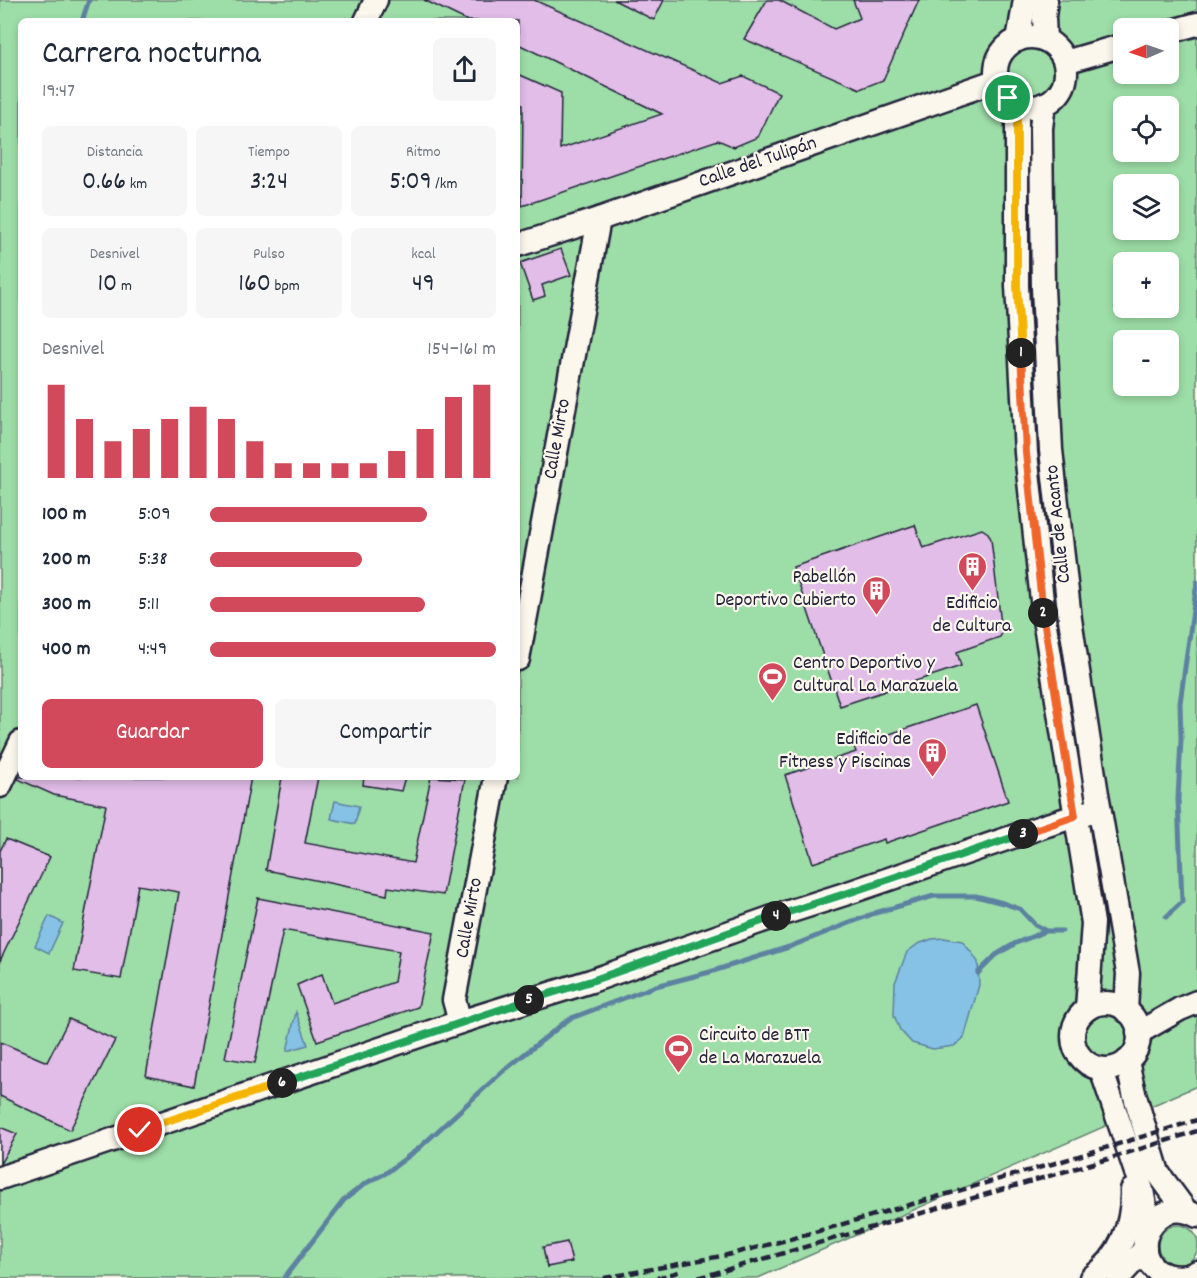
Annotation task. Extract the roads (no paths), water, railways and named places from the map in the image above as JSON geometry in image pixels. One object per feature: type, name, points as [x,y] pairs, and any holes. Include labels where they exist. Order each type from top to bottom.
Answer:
[{"type":"street","points":[[367,18],[376,0]]},
{"type":"street","points":[[1018,40],[1025,0]]},
{"type":"street","points":[[1045,40],[1046,0]]},
{"type":"street","points":[[1179,29],[1197,24]]},
{"type":"street","points":[[1036,37],[1045,40],[1060,53],[1065,62],[1064,83],[1053,99],[1044,104],[1035,106],[1017,104],[1008,98],[998,80],[998,61],[1003,52],[1018,40],[1036,37]]},
{"type":"street","points":[[1065,62],[1113,48]]},
{"type":"street","name":"Calle del Tulipán","points":[[520,244],[998,80]]},
{"type":"street","name":"Calle de Acanto","points":[[1017,104],[1017,286],[1026,453],[1044,619],[1093,923],[1087,1009]]},
{"type":"street","name":"Calle de Acanto","points":[[1044,104],[1041,128],[1043,288],[1051,450],[1070,619],[1128,973],[1126,1011]]},
{"type":"street","name":"Calle Mirto","points":[[520,648],[599,219]]},
{"type":"street","points":[[0,786],[18,748]]},
{"type":"street","name":"Calle Mirto","points":[[460,1022],[454,1000],[495,780]]},
{"type":"street","points":[[0,1178],[1100,809]]},
{"type":"street","points":[[1112,1004],[1126,1011],[1132,1017],[1138,1033],[1134,1053],[1127,1061],[1119,1066],[1101,1069],[1081,1058],[1075,1049],[1073,1038],[1074,1027],[1079,1016],[1095,1005],[1112,1004]]},
{"type":"street","points":[[1126,1011],[1189,1005]]},
{"type":"street","points":[[1138,1033],[1189,1005]]},
{"type":"street","points":[[1127,1061],[1158,1173],[1193,1214]]},
{"type":"street","points":[[1101,1069],[1142,1190],[1148,1259],[1161,1276],[1184,1278],[1197,1272]]},
{"type":"street","points":[[1091,1278],[1110,1262],[1122,1242],[1131,1218],[1132,1182],[1135,1171]]},
{"type":"street","points":[[1118,1278],[1147,1238],[1155,1219],[1173,1210],[1193,1214]]},
{"type":"water","points":[[335,801],[359,806],[355,824],[331,819]]},
{"type":"water","points":[[49,916],[63,923],[49,953],[35,946]]},
{"type":"water","points":[[944,938],[962,941],[972,953],[978,962],[979,985],[964,1038],[954,1046],[933,1049],[912,1043],[900,1030],[894,1015],[895,983],[907,952],[918,944]]},
{"type":"water","points":[[296,1012],[308,1045],[287,1051]]},
{"type":"waterway","points":[[83,18],[89,0]]},
{"type":"waterway","points":[[1166,917],[1182,902],[1178,799],[1180,703],[1197,582]]},
{"type":"waterway","points":[[284,1278],[344,1200],[418,1149],[502,1072],[569,1019],[656,986],[789,947],[875,913],[934,896],[976,896],[1003,903],[1020,909],[1035,925],[1046,931],[1062,931]]},
{"type":"waterway","points":[[978,973],[996,955],[1016,943],[1046,931]]},
{"type":"railway","points":[[604,1278],[727,1255],[787,1240],[1197,1120]]},
{"type":"railway","points":[[698,1278],[1197,1131]]},
{"type":"railway","points":[[657,1278],[682,1271]]},
{"type":"place","name":"Edificio de Cultura","points":[[972,592]]},
{"type":"place","name":"Pabellón Deportivo Cubierto","points":[[877,616]]},
{"type":"place","name":"Centro Deportivo y Cultural La Marazuela","points":[[772,702]]},
{"type":"place","name":"Edificio de Fitness y Piscinas","points":[[932,778]]},
{"type":"place","name":"Circuito de BTT de La Marazuela","points":[[678,1074]]}]
